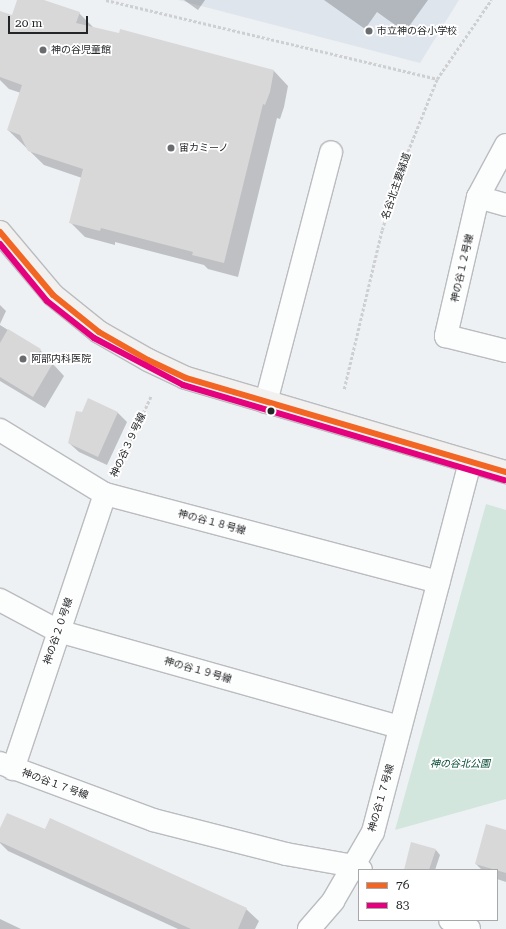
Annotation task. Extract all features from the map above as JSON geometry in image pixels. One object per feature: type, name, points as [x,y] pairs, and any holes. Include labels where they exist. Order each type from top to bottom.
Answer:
[{"type":"street","name":"神の谷１２号線","points":[[506,145],[478,197],[446,336],[506,351]]},
{"type":"street","points":[[266,402],[331,152]]},
{"type":"street","points":[[478,197],[506,205]]},
{"type":"street","points":[[0,232],[53,295],[99,332],[186,378],[470,463],[506,472]]},
{"type":"street","name":"神の谷１８号線","points":[[0,430],[106,494],[439,582]]},
{"type":"street","name":"神の谷１７号線","points":[[6,766],[153,820],[286,854],[358,868],[373,832],[470,463]]},
{"type":"street","name":"神の谷２０号線","points":[[6,766],[58,631],[106,494]]},
{"type":"street","name":"神の谷１９号線","points":[[0,600],[58,631],[400,727]]},
{"type":"street","points":[[309,929],[358,868]]},
{"type":"street","points":[[452,921],[469,929]]},
{"type":"path","points":[[106,0],[437,79]]},
{"type":"path","name":"名谷北主要緑道","points":[[344,389],[382,230],[404,161],[437,79],[491,0]]},
{"type":"path","name":"神の谷３９号線","points":[[106,494],[151,396]]},
{"type":"shaded area","name":"市立神の谷小学校","points":[[178,0],[459,0],[420,63]]},
{"type":"green space","name":"神の谷北公園","points":[[486,504],[506,510],[506,799],[395,830]]},
{"type":"building","name":"宙カミーノ","points":[[17,0],[44,0],[80,12],[76,23],[119,33],[120,29],[274,70],[270,92],[265,105],[263,104],[224,263],[192,255],[193,252],[101,228],[100,231],[69,223],[83,169],[28,151],[20,135],[7,130],[22,85],[0,77],[0,11],[12,15]]},
{"type":"building","name":"阿部内科医院","points":[[8,329],[41,349],[38,354],[53,363],[33,397],[0,377],[0,343]]},
{"type":"building","points":[[88,398],[118,412],[98,457],[68,443],[76,411],[82,412]]},
{"type":"building","points":[[7,813],[45,829],[50,818],[247,908],[238,929],[191,929],[0,842],[0,828]]},
{"type":"building","points":[[486,824],[506,830],[506,873],[498,871],[498,869],[492,869],[475,864]]},
{"type":"building","points":[[411,842],[436,849],[429,869],[404,869]]},
{"type":"transit line","name":"76","points":[[0,232],[53,295],[99,332],[148,360],[186,378],[506,472]]},
{"type":"transit line","name":"83","points":[[0,244],[47,301],[94,338],[183,385],[504,480]]},
{"type":"place","name":"市立神の谷小学校","points":[[369,31]]},
{"type":"place","name":"神の谷児童館","points":[[43,50]]},
{"type":"place","name":"宙カミーノ","points":[[171,148]]},
{"type":"place","name":"阿部内科医院","points":[[23,359]]}]
